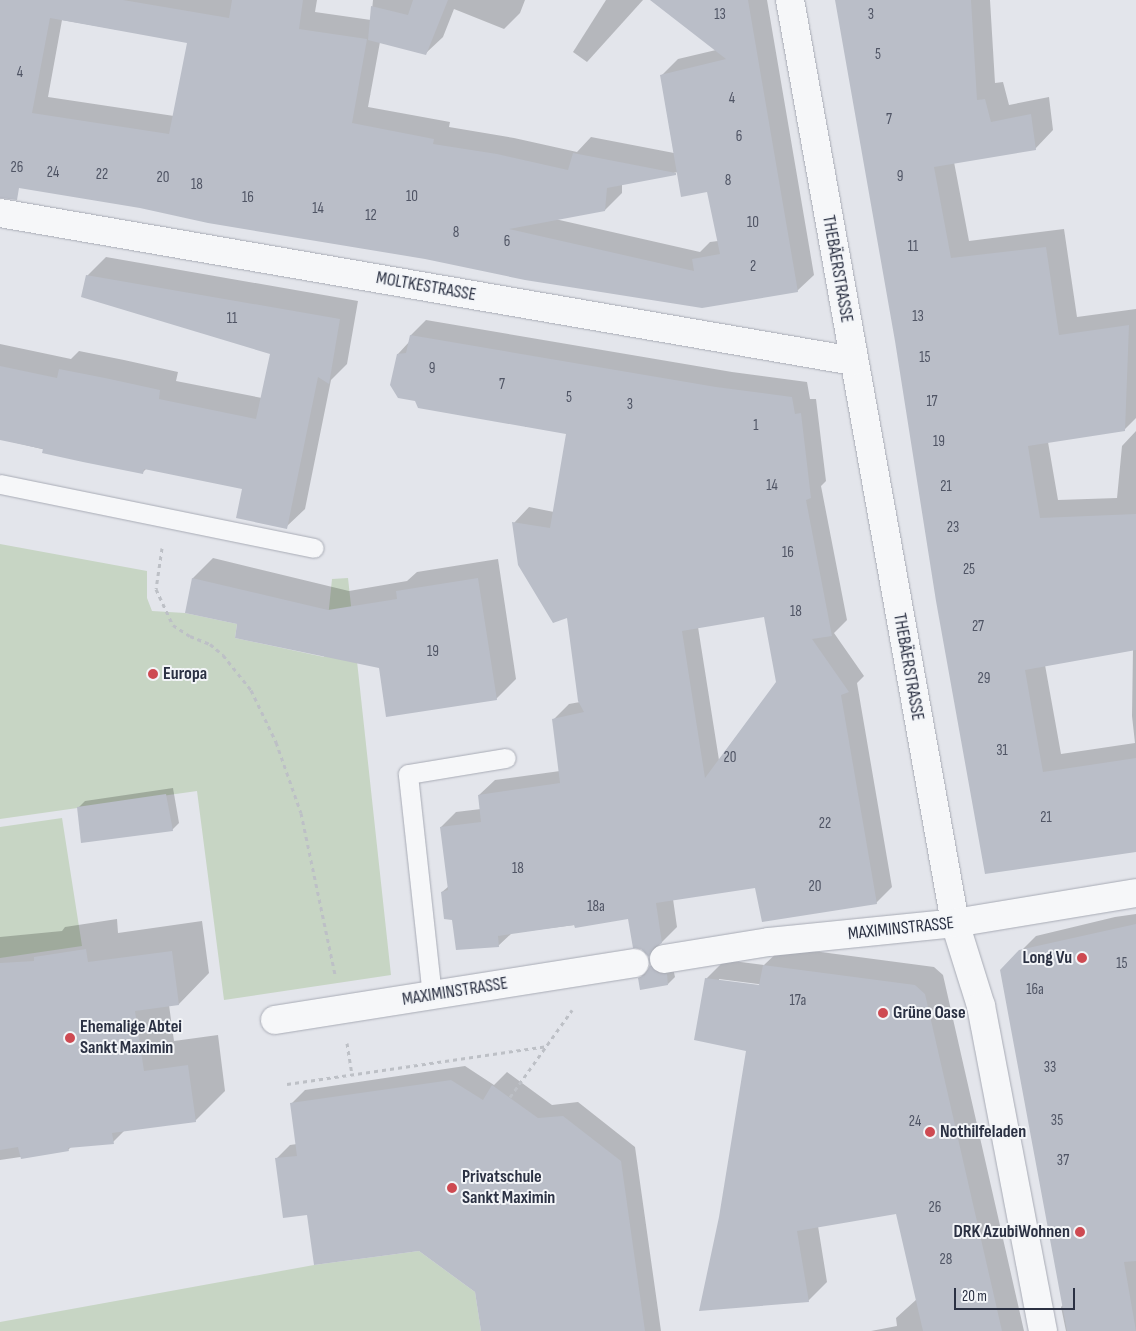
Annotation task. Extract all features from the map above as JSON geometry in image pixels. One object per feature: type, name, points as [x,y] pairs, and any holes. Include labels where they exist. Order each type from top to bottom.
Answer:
[{"type":"street","name":"THEBÄERSTRASSE","points":[[790,0],[955,924],[981,1006],[1043,1331]]},
{"type":"street","name":"MOLTKESTRASSE","points":[[0,213],[853,361]]},
{"type":"street","name":"MAXIMINSTRASSE","points":[[664,959],[769,942],[955,924],[1136,893]]},
{"type":"street","name":"MAXIMINSTRASSE","points":[[275,1020],[570,976],[635,963]]},
{"type":"lane","points":[[0,484],[314,548]]},
{"type":"lane","points":[[432,996],[408,774],[506,758]]},
{"type":"path","points":[[166,518],[156,589],[173,625],[210,644],[223,655],[251,690],[266,719],[301,813],[323,911],[352,1074]]},
{"type":"path","points":[[510,1097],[575,1006],[570,976]]},
{"type":"path","points":[[287,1084],[546,1046]]},
{"type":"green space","points":[[0,544],[147,571],[147,598],[152,611],[185,613],[237,624],[235,638],[324,657],[332,579],[348,578],[391,975],[224,1000],[197,791],[0,819]]},
{"type":"green space","points":[[62,818],[82,946],[0,958],[0,827]]},
{"type":"green space","points":[[419,1251],[475,1292],[481,1331],[0,1331],[0,1322],[314,1265]]},
{"type":"building","points":[[0,0],[123,0],[229,18],[232,0],[303,0],[299,29],[367,39],[352,123],[434,139],[433,144],[497,154],[568,170],[573,153],[676,173],[676,175],[607,188],[605,211],[509,229],[694,271],[692,259],[720,254],[707,192],[681,197],[660,75],[726,59],[650,0],[748,0],[798,292],[702,308],[525,280],[425,259],[208,223],[140,208],[19,188],[17,200],[0,198]],"holes":[[[50,18],[187,43],[169,134],[32,113]]]},
{"type":"building","points":[[413,0],[448,0],[426,55],[368,40],[371,6],[408,15]]},
{"type":"building","points":[[835,0],[971,0],[977,100],[985,99],[991,122],[1031,114],[1036,150],[934,167],[951,258],[1046,247],[1059,335],[1129,325],[1125,431],[1028,446],[1040,518],[1136,514],[1136,650],[1025,670],[1043,772],[1136,758],[1136,852],[985,874],[936,601],[895,341]]},
{"type":"building","points":[[86,275],[340,319],[329,384],[318,377],[287,529],[236,518],[242,489],[144,469],[143,474],[83,462],[42,453],[43,449],[0,440],[0,366],[57,378],[59,369],[105,378],[160,390],[159,399],[256,419],[270,354],[81,297]]},
{"type":"building","points":[[410,335],[716,387],[792,397],[795,414],[801,413],[811,498],[806,500],[832,636],[812,639],[849,692],[841,695],[877,904],[762,922],[755,888],[656,903],[662,943],[654,947],[649,957],[641,949],[633,948],[628,919],[575,928],[574,925],[498,936],[499,947],[456,950],[452,920],[444,919],[441,892],[448,890],[440,827],[481,822],[478,795],[560,783],[552,719],[584,712],[578,701],[567,618],[553,623],[518,565],[512,522],[550,528],[566,434],[418,408],[415,401],[398,398],[390,385],[397,354],[406,353]],"holes":[[[764,617],[776,682],[705,778],[682,631]]]},
{"type":"building","points":[[192,578],[328,610],[397,599],[396,591],[478,578],[497,700],[386,717],[379,668],[235,638],[237,624],[185,613]]},
{"type":"building","points":[[166,794],[173,831],[81,843],[77,807]]},
{"type":"building","points":[[1136,924],[1136,1261],[1124,1262],[1136,1331],[1067,1331],[1000,970],[1019,950]]},
{"type":"building","name":"Ehemalige Abtei Sankt Maximin","points":[[86,949],[88,962],[172,951],[179,1005],[135,1011],[144,1071],[188,1065],[196,1122],[112,1133],[114,1144],[68,1148],[69,1151],[21,1159],[18,1147],[0,1150],[0,963],[34,961],[34,957]]},
{"type":"building","points":[[650,965],[658,973],[667,974],[668,985],[640,990],[638,978],[645,975]]},
{"type":"building","points":[[763,965],[915,985],[925,994],[1002,1331],[923,1331],[896,1214],[797,1231],[809,1302],[699,1311],[719,1217],[746,1051],[694,1040],[705,978],[759,985]]},
{"type":"building","name":"Privatschule Sankt Maximin","points":[[451,1080],[483,1100],[492,1085],[538,1118],[563,1116],[621,1161],[645,1331],[481,1331],[475,1292],[419,1251],[314,1265],[307,1215],[283,1218],[275,1158],[297,1156],[290,1103]]},
{"type":"place","name":"Europa","points":[[153,674]]},
{"type":"place","name":"Long Vu","points":[[1082,958]]},
{"type":"place","name":"Grüne Oase","points":[[883,1013]]},
{"type":"place","name":"Ehemalige Abtei Sankt Maximin","points":[[70,1038]]},
{"type":"place","name":"Nothilfeladen","points":[[930,1132]]},
{"type":"place","name":"Privatschule Sankt Maximin","points":[[452,1188]]},
{"type":"place","name":"DRK AzubiWohnen","points":[[1080,1232]]}]
